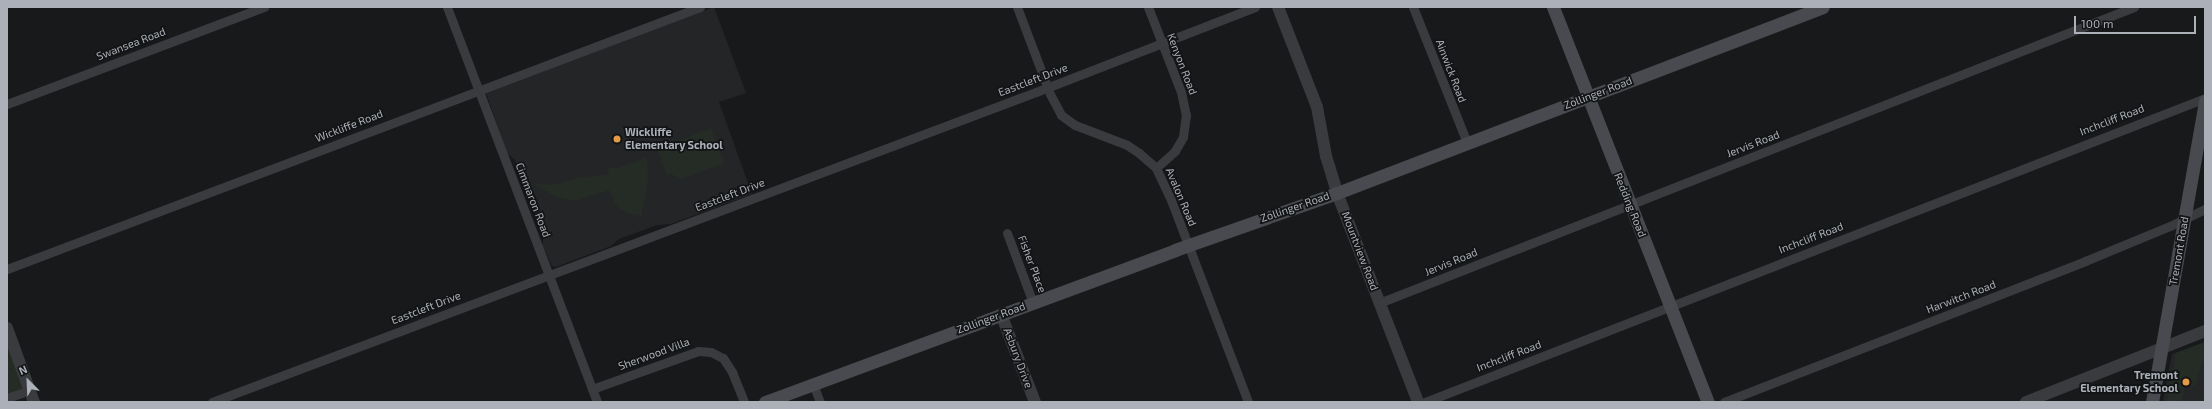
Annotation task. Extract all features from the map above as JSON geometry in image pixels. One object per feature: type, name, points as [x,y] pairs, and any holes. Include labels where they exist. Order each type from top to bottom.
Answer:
[{"type":"main road","name":"Redding Road","points":[[1553,7],[1587,97],[1708,402]]},
{"type":"main road","name":"Zollinger Road","points":[[765,402],[1187,245],[1337,193],[1823,7]]},
{"type":"main road","name":"Tremont Road","points":[[2152,402],[2205,101]]},
{"type":"street","name":"Swansea Road","points":[[7,104],[264,7]]},
{"type":"street","name":"Cimmaron Road","points":[[448,7],[597,402]]},
{"type":"street","name":"Wickliffe Road","points":[[7,269],[700,7]]},
{"type":"street","name":"Avalon Road","points":[[1017,7],[1055,107],[1068,121],[1084,129],[1127,145],[1156,168],[1171,200],[1248,402]]},
{"type":"street","name":"Kenyon Road","points":[[1148,7],[1184,103],[1186,126],[1183,138],[1175,151],[1156,168]]},
{"type":"street","name":"Eastcleft Drive","points":[[212,402],[1047,88],[1255,7]]},
{"type":"street","name":"Mountview Road","points":[[1278,7],[1317,106],[1323,129],[1326,156],[1337,193],[1418,402]]},
{"type":"street","name":"Ainwick Road","points":[[1413,7],[1467,144]]},
{"type":"street","name":"Jervis Road","points":[[1379,303],[2134,7]]},
{"type":"street","name":"Inchcliff Road","points":[[1425,402],[2205,98]]},
{"type":"street","name":"Harwitch Road","points":[[1724,402],[2184,220],[2205,209]]},
{"type":"street","name":"Fisher Place","points":[[1007,233],[1033,303]]},
{"type":"street","name":"Asbury Drive","points":[[1001,314],[1035,402]]},
{"type":"street","points":[[7,328],[34,402]]},
{"type":"street","points":[[2026,402],[2205,331]]},
{"type":"street","name":"Sherwood Villa","points":[[592,390],[698,351],[711,352],[723,358],[732,372],[744,402]]},
{"type":"street","points":[[813,384],[820,402]]},
{"type":"street","points":[[7,398],[30,390]]},
{"type":"shaded area","name":"Wickliffe Elementary School","points":[[714,7],[746,93],[719,102],[752,194],[671,224],[657,225],[619,239],[611,246],[556,267],[552,266],[543,247],[543,235],[515,160],[507,153],[486,93]]},
{"type":"shaded area","points":[[711,128],[724,163],[682,179],[671,174],[667,176],[657,149]]},
{"type":"shaded area","points":[[645,158],[647,160],[648,180],[641,216],[626,213],[620,209],[614,202],[609,190],[575,201],[556,197],[533,183],[552,185],[578,178],[609,174],[608,167],[618,168]]},
{"type":"shaded area","points":[[7,328],[30,390],[7,398]]},
{"type":"shaded area","name":"Tremont Elementary School","points":[[2205,342],[2205,402],[2163,402],[2172,354]]},
{"type":"shaded area","name":"Tremont Elementary School","points":[[2205,342],[2203,352],[2205,353],[2195,387],[2185,386],[2182,402],[2167,402],[2176,353]]},
{"type":"place","name":"Wickliffe Elementary School","points":[[617,139]]},
{"type":"place","name":"Tremont Elementary School","points":[[2186,382]]}]
